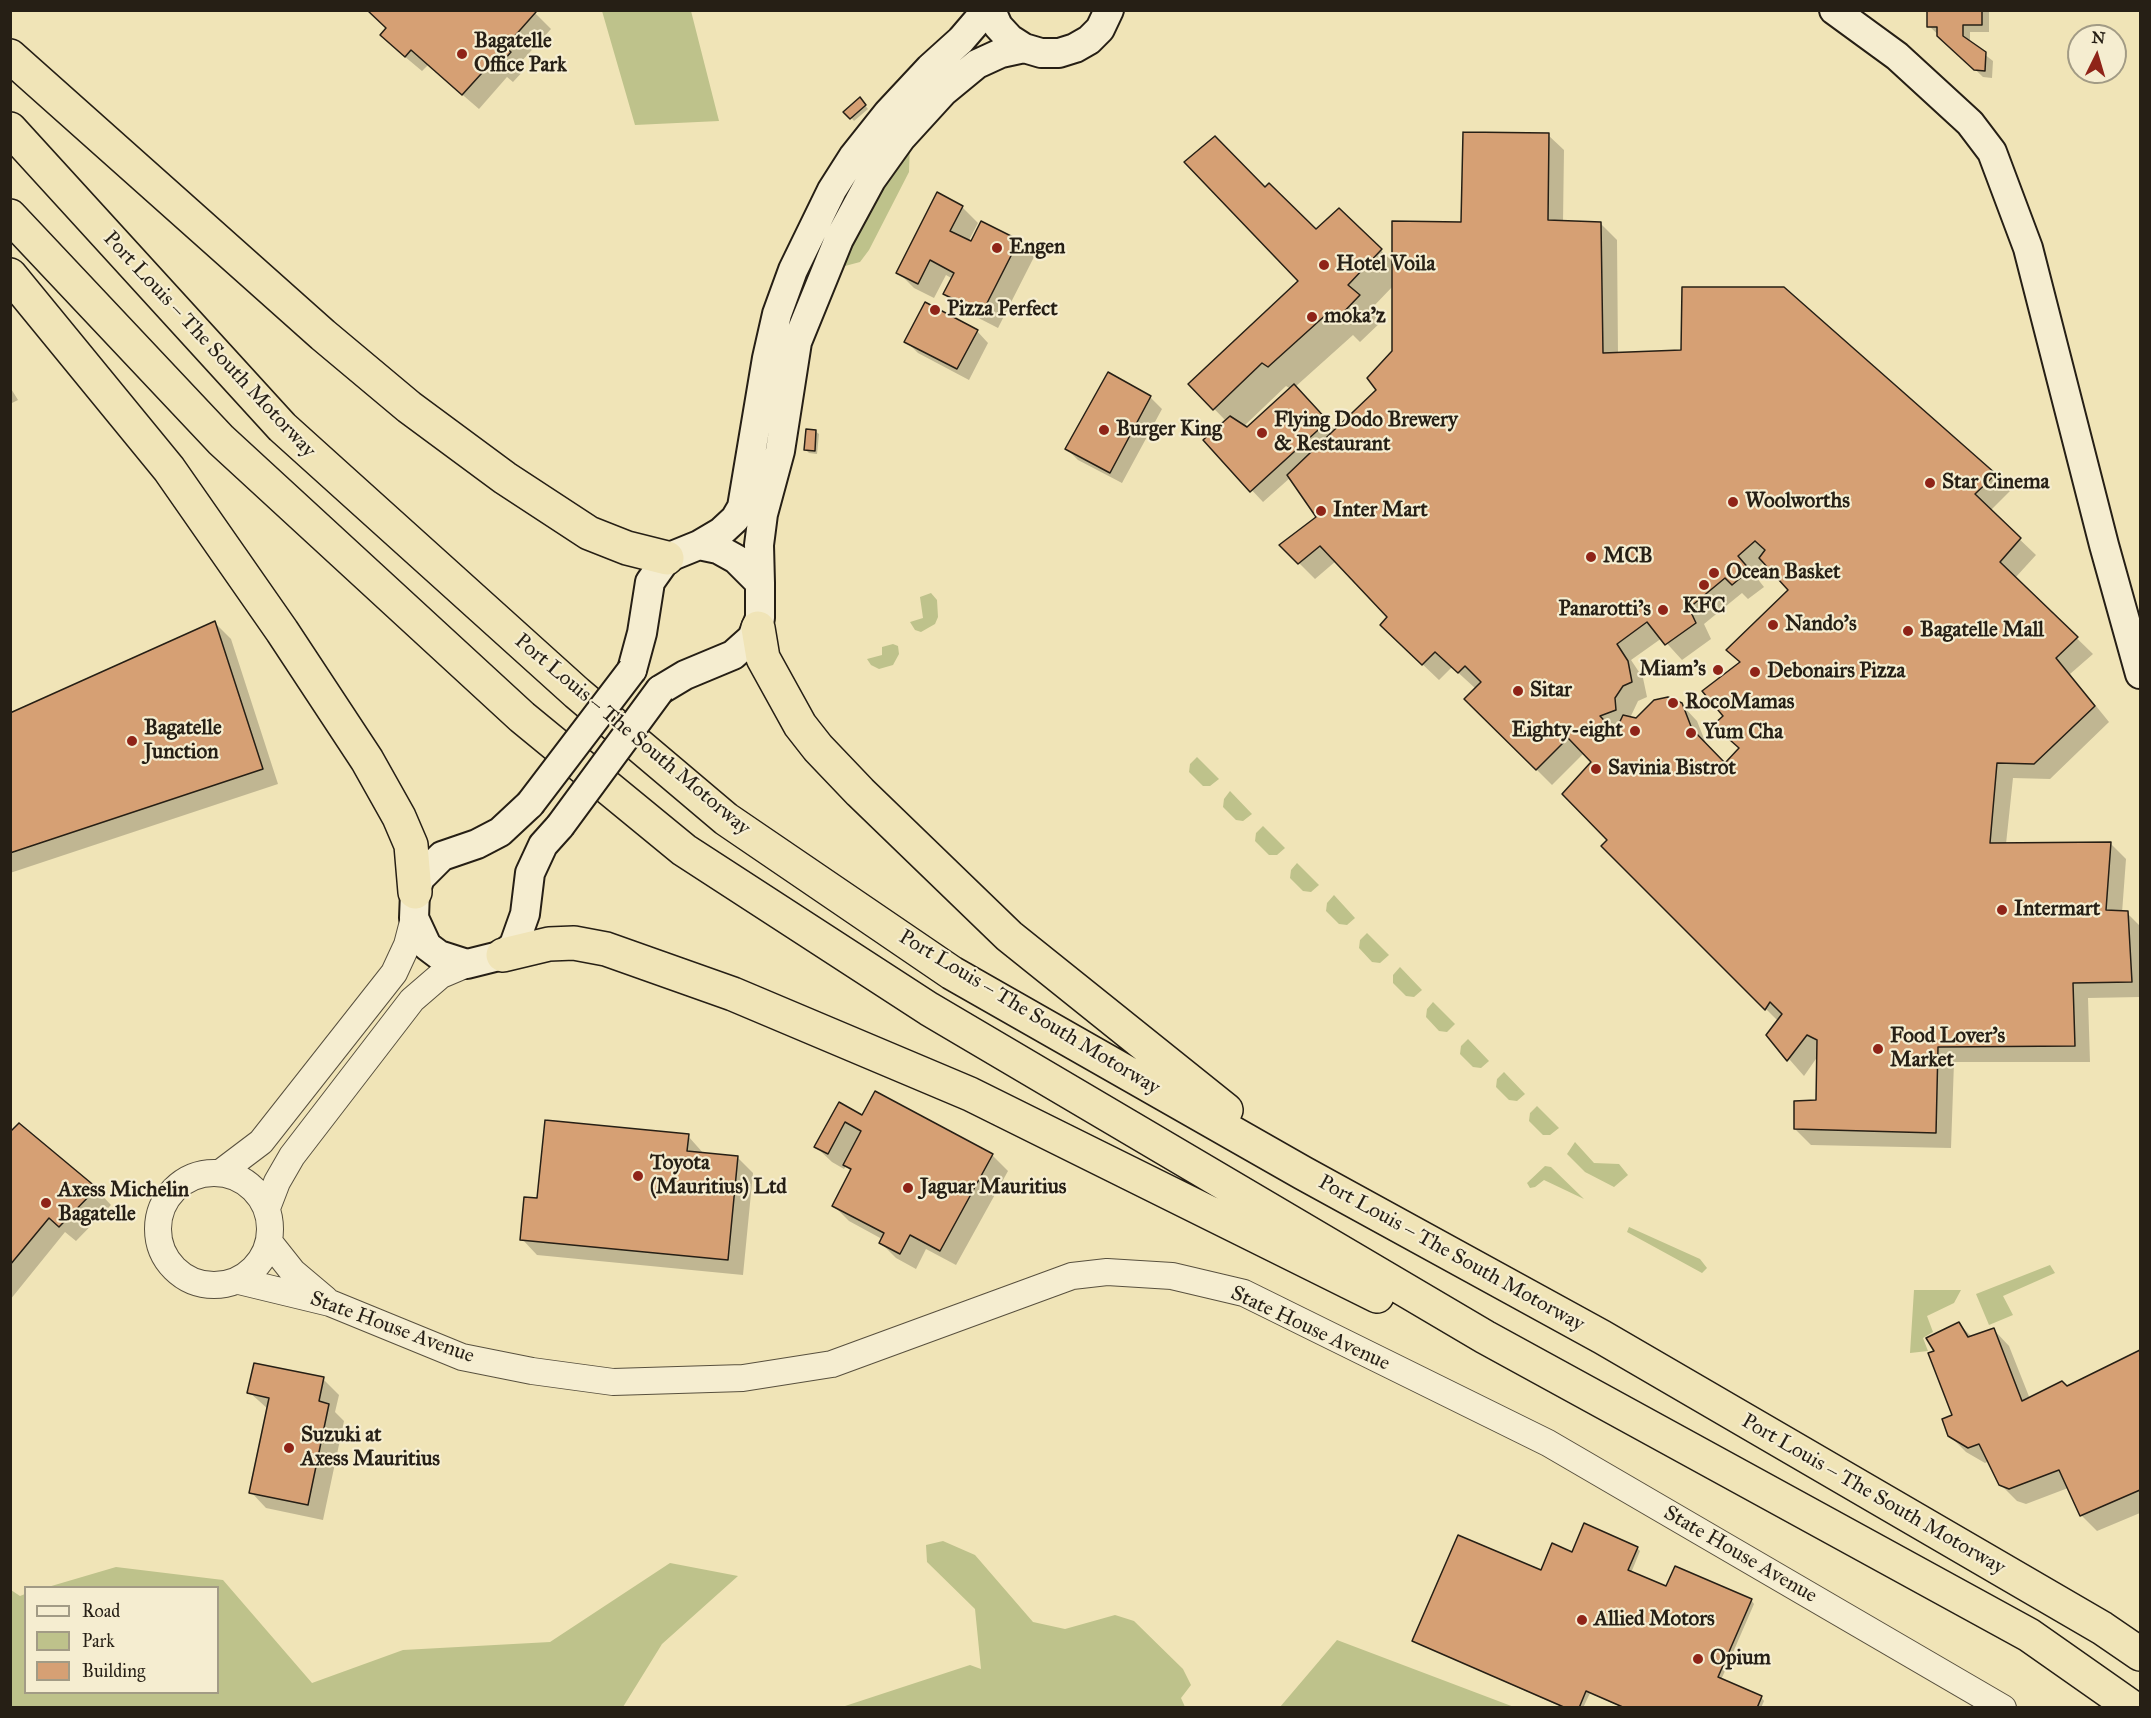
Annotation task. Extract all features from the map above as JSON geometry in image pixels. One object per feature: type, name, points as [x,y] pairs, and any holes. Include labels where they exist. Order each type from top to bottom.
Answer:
[{"type":"highway","points":[[10,56],[323,335],[409,407],[505,478],[589,533],[627,548],[667,558]]},
{"type":"highway","name":"Port Louis – The South Motorway","points":[[10,129],[282,427],[577,693],[726,819],[952,973],[1304,1173],[1602,1337],[2102,1628],[2140,1654]]},
{"type":"highway","name":"Port Louis – The South Motorway","points":[[10,216],[221,440],[522,717],[684,850],[929,1009],[1485,1337],[2029,1635],[2133,1707]]},
{"type":"highway","points":[[10,275],[169,469],[282,631],[367,760],[411,845],[415,905]]},
{"type":"highway","points":[[758,628],[763,658],[800,725],[818,748],[860,792],[1009,936],[1304,1173]]},
{"type":"highway","points":[[503,955],[549,944],[574,943],[606,949],[733,994],[970,1094],[1389,1302],[1485,1337]]},
{"type":"main road","points":[[982,10],[979,19],[961,40],[930,68],[888,113],[854,156],[832,190],[793,270],[777,314],[767,358],[742,507],[735,519],[699,545],[667,558],[650,582],[642,633],[632,670],[530,804],[500,832],[477,844],[442,856],[420,878],[415,905],[428,946],[439,955],[467,964],[503,955],[514,945],[520,930],[530,873],[543,845],[560,826],[660,690],[685,675],[733,655],[746,646],[758,628],[759,545],[763,514],[780,451],[797,342],[839,238],[871,180],[902,138],[943,92],[977,64],[1000,53],[1024,48]]},
{"type":"main road","points":[[991,10],[998,26],[1010,39],[1024,48],[1041,53],[1059,53],[1075,48],[1100,29],[1109,10]]},
{"type":"main road","points":[[1834,10],[1898,56],[1970,123],[1992,152],[2028,248],[2104,545],[2140,674]]},
{"type":"main road","points":[[699,545],[718,549],[736,559],[760,583]]},
{"type":"street","points":[[220,1173],[261,1142],[394,973],[407,945],[415,905]]},
{"type":"street","points":[[267,1208],[277,1182],[292,1156],[412,1000],[441,975],[467,964]]},
{"type":"street","points":[[220,1173],[248,1184],[267,1208],[271,1225],[270,1243],[263,1259],[251,1273],[239,1281],[207,1284],[178,1274],[159,1248],[157,1225],[161,1208],[182,1182],[198,1175],[220,1173]]},
{"type":"street","points":[[270,1243],[292,1272],[330,1303]]},
{"type":"street","name":"State House Avenue","points":[[239,1281],[330,1303],[462,1357],[532,1371],[613,1382],[743,1378],[831,1364],[1072,1276],[1107,1272],[1162,1275],[1244,1293],[1548,1443],[2003,1707]]},
{"type":"green space","points":[[602,11],[691,11],[719,121],[635,125]]},
{"type":"green space","points":[[910,142],[909,172],[869,250],[860,262],[845,266],[842,259],[844,248]]},
{"type":"green space","points":[[931,593],[937,600],[938,617],[935,624],[921,632],[915,630],[910,622],[923,618],[920,597]]},
{"type":"green space","points":[[893,644],[898,646],[899,654],[893,665],[879,669],[871,665],[867,659],[882,655],[882,647]]},
{"type":"green space","points":[[1197,757],[1219,779],[1210,786],[1203,786],[1189,772],[1190,764]]},
{"type":"green space","points":[[1230,791],[1252,814],[1243,821],[1236,820],[1223,807],[1224,799]]},
{"type":"green space","points":[[1263,826],[1285,848],[1277,855],[1269,855],[1255,841],[1256,833]]},
{"type":"green space","points":[[1297,863],[1319,885],[1311,892],[1303,891],[1290,878],[1291,870]]},
{"type":"green space","points":[[1334,895],[1355,918],[1347,925],[1339,924],[1326,911],[1327,903]]},
{"type":"green space","points":[[1367,933],[1389,955],[1380,963],[1372,962],[1359,948],[1360,940]]},
{"type":"green space","points":[[1400,967],[1422,990],[1414,997],[1406,996],[1393,983],[1393,975]]},
{"type":"green space","points":[[1433,1002],[1455,1024],[1447,1032],[1439,1031],[1426,1017],[1427,1009]]},
{"type":"green space","points":[[1468,1039],[1489,1061],[1481,1068],[1473,1067],[1460,1054],[1461,1046]]},
{"type":"green space","points":[[1504,1072],[1525,1094],[1517,1101],[1509,1100],[1496,1087],[1497,1079]]},
{"type":"green space","points":[[1537,1106],[1559,1128],[1550,1135],[1543,1135],[1529,1121],[1530,1113]]},
{"type":"green space","points":[[1575,1142],[1594,1163],[1619,1164],[1628,1175],[1614,1187],[1585,1172],[1567,1154]]},
{"type":"green space","points":[[1545,1166],[1551,1167],[1584,1199],[1544,1180],[1530,1188],[1527,1183]]},
{"type":"green space","points":[[1629,1227],[1700,1259],[1707,1268],[1702,1273],[1627,1232]]},
{"type":"green space","points":[[2050,1265],[2055,1273],[2003,1296],[2013,1315],[1989,1325],[1976,1294]]},
{"type":"green space","points":[[1914,1290],[1961,1290],[1954,1303],[1927,1316],[1933,1332],[1923,1338],[1928,1351],[1910,1353]]},
{"type":"green space","points":[[943,1541],[975,1555],[1033,1622],[1065,1629],[1115,1615],[1134,1621],[1183,1669],[1191,1685],[1181,1698],[1185,1707],[842,1707],[970,1665],[981,1669],[975,1609],[927,1562],[926,1545]]},
{"type":"green space","points":[[670,1563],[738,1576],[662,1644],[623,1707],[11,1707],[11,1590],[20,1596],[24,1594],[24,1694],[219,1694],[219,1586],[51,1586],[116,1567],[223,1580],[312,1683],[403,1650],[550,1642]]},
{"type":"green space","points":[[1337,1640],[1514,1707],[1280,1707]]},
{"type":"building","name":"Bagatelle Office Park","points":[[367,10],[534,10],[536,12],[505,47],[511,52],[497,68],[491,63],[462,95],[411,50],[405,57],[380,35],[386,28]]},
{"type":"building","points":[[1927,10],[1982,10],[1982,25],[1963,25],[1963,36],[1986,52],[1985,71],[1974,70],[1937,36],[1937,27],[1927,27]]},
{"type":"building","points":[[860,97],[866,105],[850,119],[843,112]]},
{"type":"building","name":"Bagatelle Mall","points":[[1463,132],[1549,133],[1548,220],[1601,222],[1603,353],[1681,350],[1682,287],[1784,287],[1996,474],[1975,494],[2021,538],[2000,562],[2078,637],[2056,658],[2095,706],[2034,764],[1997,763],[1990,843],[2111,842],[2106,910],[2128,911],[2132,982],[2073,983],[2075,1046],[1938,1047],[1936,1133],[1794,1129],[1794,1101],[1816,1100],[1817,1040],[1807,1035],[1787,1061],[1766,1035],[1782,1014],[1770,1002],[1765,1010],[1601,846],[1607,840],[1562,794],[1591,762],[1568,738],[1536,770],[1464,699],[1481,682],[1465,666],[1458,673],[1435,652],[1422,665],[1380,625],[1387,617],[1320,546],[1298,564],[1279,545],[1316,517],[1287,475],[1376,390],[1367,378],[1392,351],[1392,221],[1461,222]],"holes":[[[1755,541],[1765,550],[1759,558],[1788,590],[1726,650],[1740,662],[1702,691],[1723,716],[1713,725],[1739,748],[1725,763],[1692,729],[1682,703],[1668,697],[1654,700],[1636,718],[1623,715],[1615,732],[1600,716],[1616,710],[1615,698],[1623,686],[1632,682],[1628,661],[1617,644],[1647,622],[1665,645],[1696,623],[1689,608],[1725,578],[1732,585],[1750,570],[1738,556]]]},
{"type":"building","name":"Hotel Voila","points":[[1215,136],[1265,187],[1269,183],[1316,229],[1339,208],[1382,249],[1348,285],[1360,295],[1336,320],[1329,312],[1268,367],[1262,363],[1213,410],[1188,384],[1298,281],[1184,162]]},
{"type":"building","name":"Engen","points":[[937,192],[963,206],[950,231],[971,241],[981,221],[1019,240],[982,313],[943,294],[954,273],[930,260],[918,284],[896,273]]},
{"type":"building","points":[[925,302],[978,330],[957,369],[904,342]]},
{"type":"building","name":"Burger King","points":[[1108,372],[1151,396],[1110,473],[1065,449]]},
{"type":"building","name":"Flying Dodo Brewery & Restaurant","points":[[1294,384],[1328,421],[1250,492],[1203,440],[1230,416],[1247,427]]},
{"type":"building","points":[[806,429],[816,430],[815,451],[804,450]]},
{"type":"building","name":"Bagatelle Junction","points":[[215,621],[263,769],[10,853],[10,713]]},
{"type":"building","name":"Jaguar Mauritius","points":[[875,1091],[993,1154],[940,1251],[910,1235],[900,1254],[879,1243],[884,1233],[832,1206],[851,1169],[843,1165],[861,1131],[845,1122],[828,1154],[814,1147],[839,1102],[862,1115]]},
{"type":"building","name":"Toyota (Mauritius) Ltd","points":[[545,1120],[689,1134],[687,1151],[738,1156],[728,1260],[520,1240],[524,1197],[537,1198]]},
{"type":"building","name":"Axess Michelin Bagatelle","points":[[19,1123],[97,1188],[59,1227],[49,1218],[10,1265],[10,1132]]},
{"type":"building","points":[[1959,1322],[1968,1337],[1994,1328],[2022,1401],[2062,1381],[2067,1386],[2140,1350],[2140,1490],[2080,1516],[2059,1470],[2009,1489],[1999,1485],[1979,1444],[1968,1448],[1948,1436],[1942,1419],[1952,1415],[1928,1353],[1934,1351],[1926,1338]]},
{"type":"building","name":"Suzuki at Axess Mauritius","points":[[254,1363],[324,1377],[319,1401],[329,1404],[308,1505],[249,1493],[269,1398],[247,1393]]},
{"type":"building","name":"Allied Motors","points":[[1584,1523],[1638,1547],[1628,1570],[1666,1586],[1675,1566],[1752,1599],[1718,1677],[1762,1696],[1757,1708],[1625,1708],[1586,1691],[1579,1708],[1566,1708],[1412,1641],[1458,1535],[1541,1570],[1552,1543],[1572,1552]]},
{"type":"place","name":"Bagatelle Office Park","points":[[462,54]]},
{"type":"place","name":"Engen","points":[[997,248]]},
{"type":"place","name":"Hotel Voila","points":[[1324,265]]},
{"type":"place","name":"Pizza Perfect","points":[[935,310]]},
{"type":"place","name":"moka'z","points":[[1312,317]]},
{"type":"place","name":"Burger King","points":[[1104,430]]},
{"type":"place","name":"Flying Dodo Brewery & Restaurant","points":[[1262,433]]},
{"type":"place","name":"Star Cinema","points":[[1930,483]]},
{"type":"place","name":"Woolworths","points":[[1733,502]]},
{"type":"place","name":"Inter Mart","points":[[1321,511]]},
{"type":"place","name":"MCB","points":[[1591,557]]},
{"type":"place","name":"Ocean Basket","points":[[1714,573]]},
{"type":"place","name":"KFC","points":[[1704,585]]},
{"type":"place","name":"Panarotti's","points":[[1663,610]]},
{"type":"place","name":"Nando's","points":[[1773,625]]},
{"type":"place","name":"Bagatelle Mall","points":[[1908,631]]},
{"type":"place","name":"Miam's","points":[[1718,670]]},
{"type":"place","name":"Debonairs Pizza","points":[[1755,672]]},
{"type":"place","name":"Sitar","points":[[1518,691]]},
{"type":"place","name":"RocoMamas","points":[[1673,703]]},
{"type":"place","name":"Eighty-eight","points":[[1635,731]]},
{"type":"place","name":"Yum Cha","points":[[1691,733]]},
{"type":"place","name":"Bagatelle Junction","points":[[132,741]]},
{"type":"place","name":"Savinia Bistrot","points":[[1596,769]]},
{"type":"place","name":"Intermart","points":[[2002,910]]},
{"type":"place","name":"Food Lover's Market","points":[[1878,1049]]},
{"type":"place","name":"Toyota (Mauritius) Ltd","points":[[638,1176]]},
{"type":"place","name":"Jaguar Mauritius","points":[[908,1188]]},
{"type":"place","name":"Axess Michelin Bagatelle","points":[[46,1203]]},
{"type":"place","name":"Suzuki at Axess Mauritius","points":[[289,1448]]},
{"type":"place","name":"Allied Motors","points":[[1582,1620]]},
{"type":"place","name":"Opium","points":[[1698,1659]]}]
